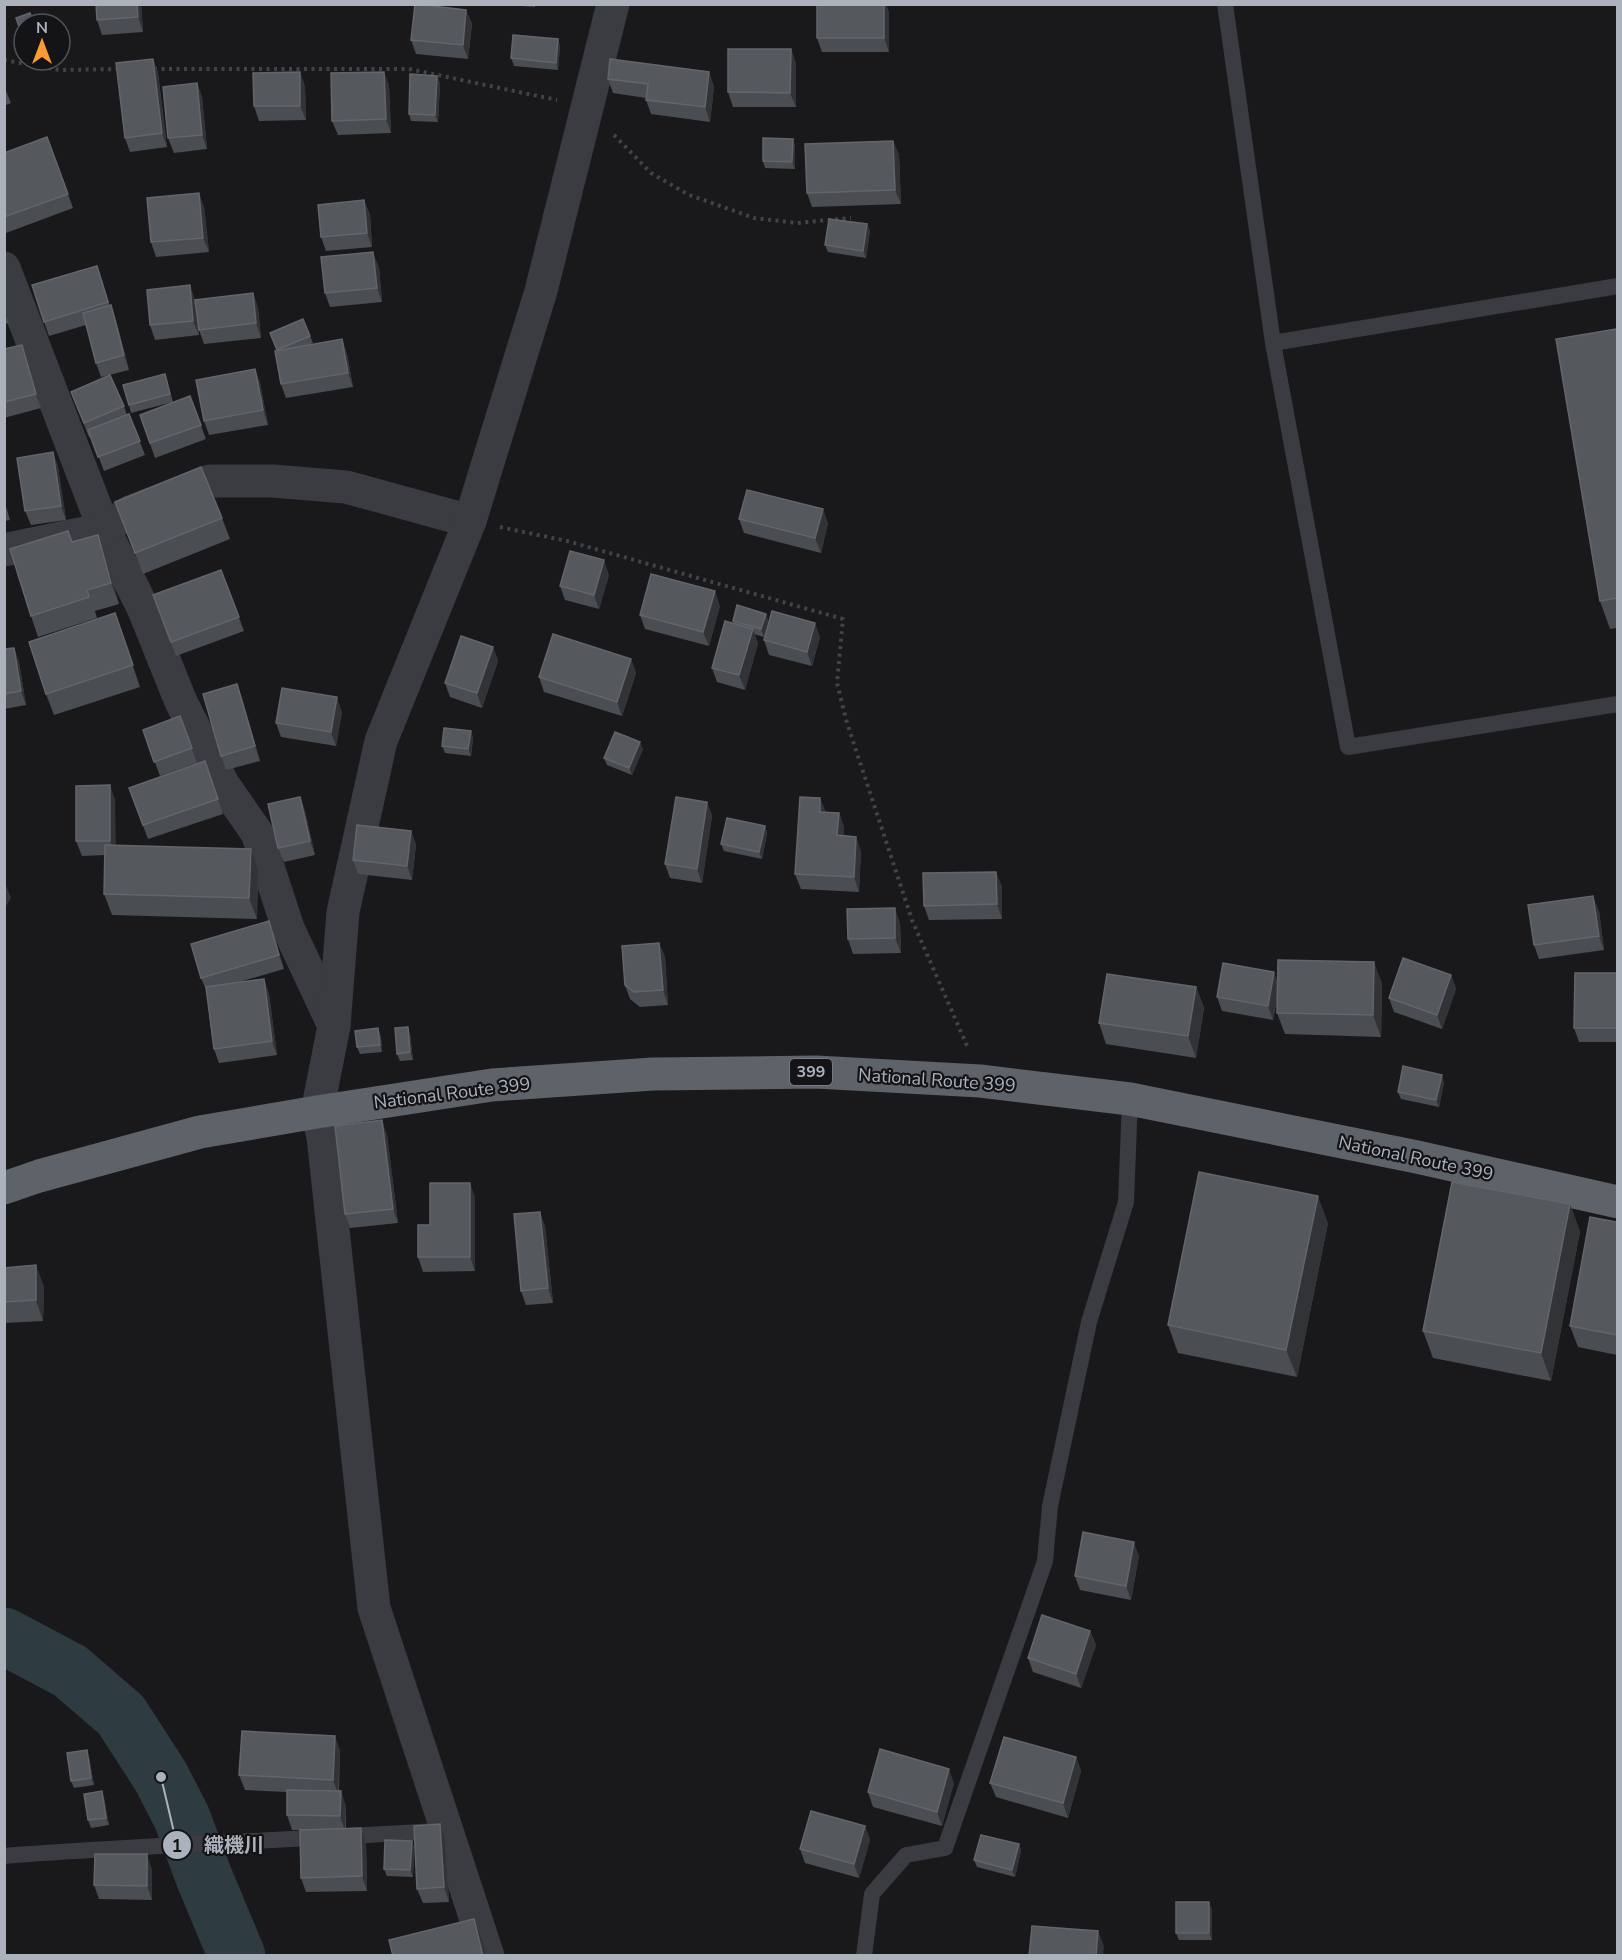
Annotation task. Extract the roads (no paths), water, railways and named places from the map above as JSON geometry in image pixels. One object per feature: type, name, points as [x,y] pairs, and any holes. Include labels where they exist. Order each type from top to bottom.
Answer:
[{"type":"highway","name":"National Route 399","points":[[4,1188],[39,1176],[200,1132],[492,1085],[653,1074],[816,1072],[980,1081],[1130,1099],[1417,1157],[1617,1202]]},
{"type":"street","points":[[488,1956],[374,1608],[324,1137],[317,1112],[334,1026],[343,912],[381,741],[470,521],[541,291],[613,4]]},
{"type":"street","points":[[4,268],[104,529],[144,610],[186,712],[223,784],[257,833],[288,928],[334,1026]]},
{"type":"street","points":[[4,550],[104,529],[130,512],[210,481],[273,481],[346,487],[470,521]]},
{"type":"lane","points":[[1225,4],[1273,343],[1348,747],[1617,704]]},
{"type":"lane","points":[[1273,343],[1617,286]]},
{"type":"lane","points":[[864,1956],[872,1894],[906,1855],[945,1848],[1045,1561],[1050,1506],[1089,1322],[1126,1202],[1130,1099]]},
{"type":"lane","points":[[4,1856],[122,1847],[447,1831]]},
{"type":"waterway","points":[[4,1636],[70,1671],[121,1715],[161,1777],[182,1818],[237,1956]]},
{"type":"place","name":"織機川","points":[[161,1777]]}]
